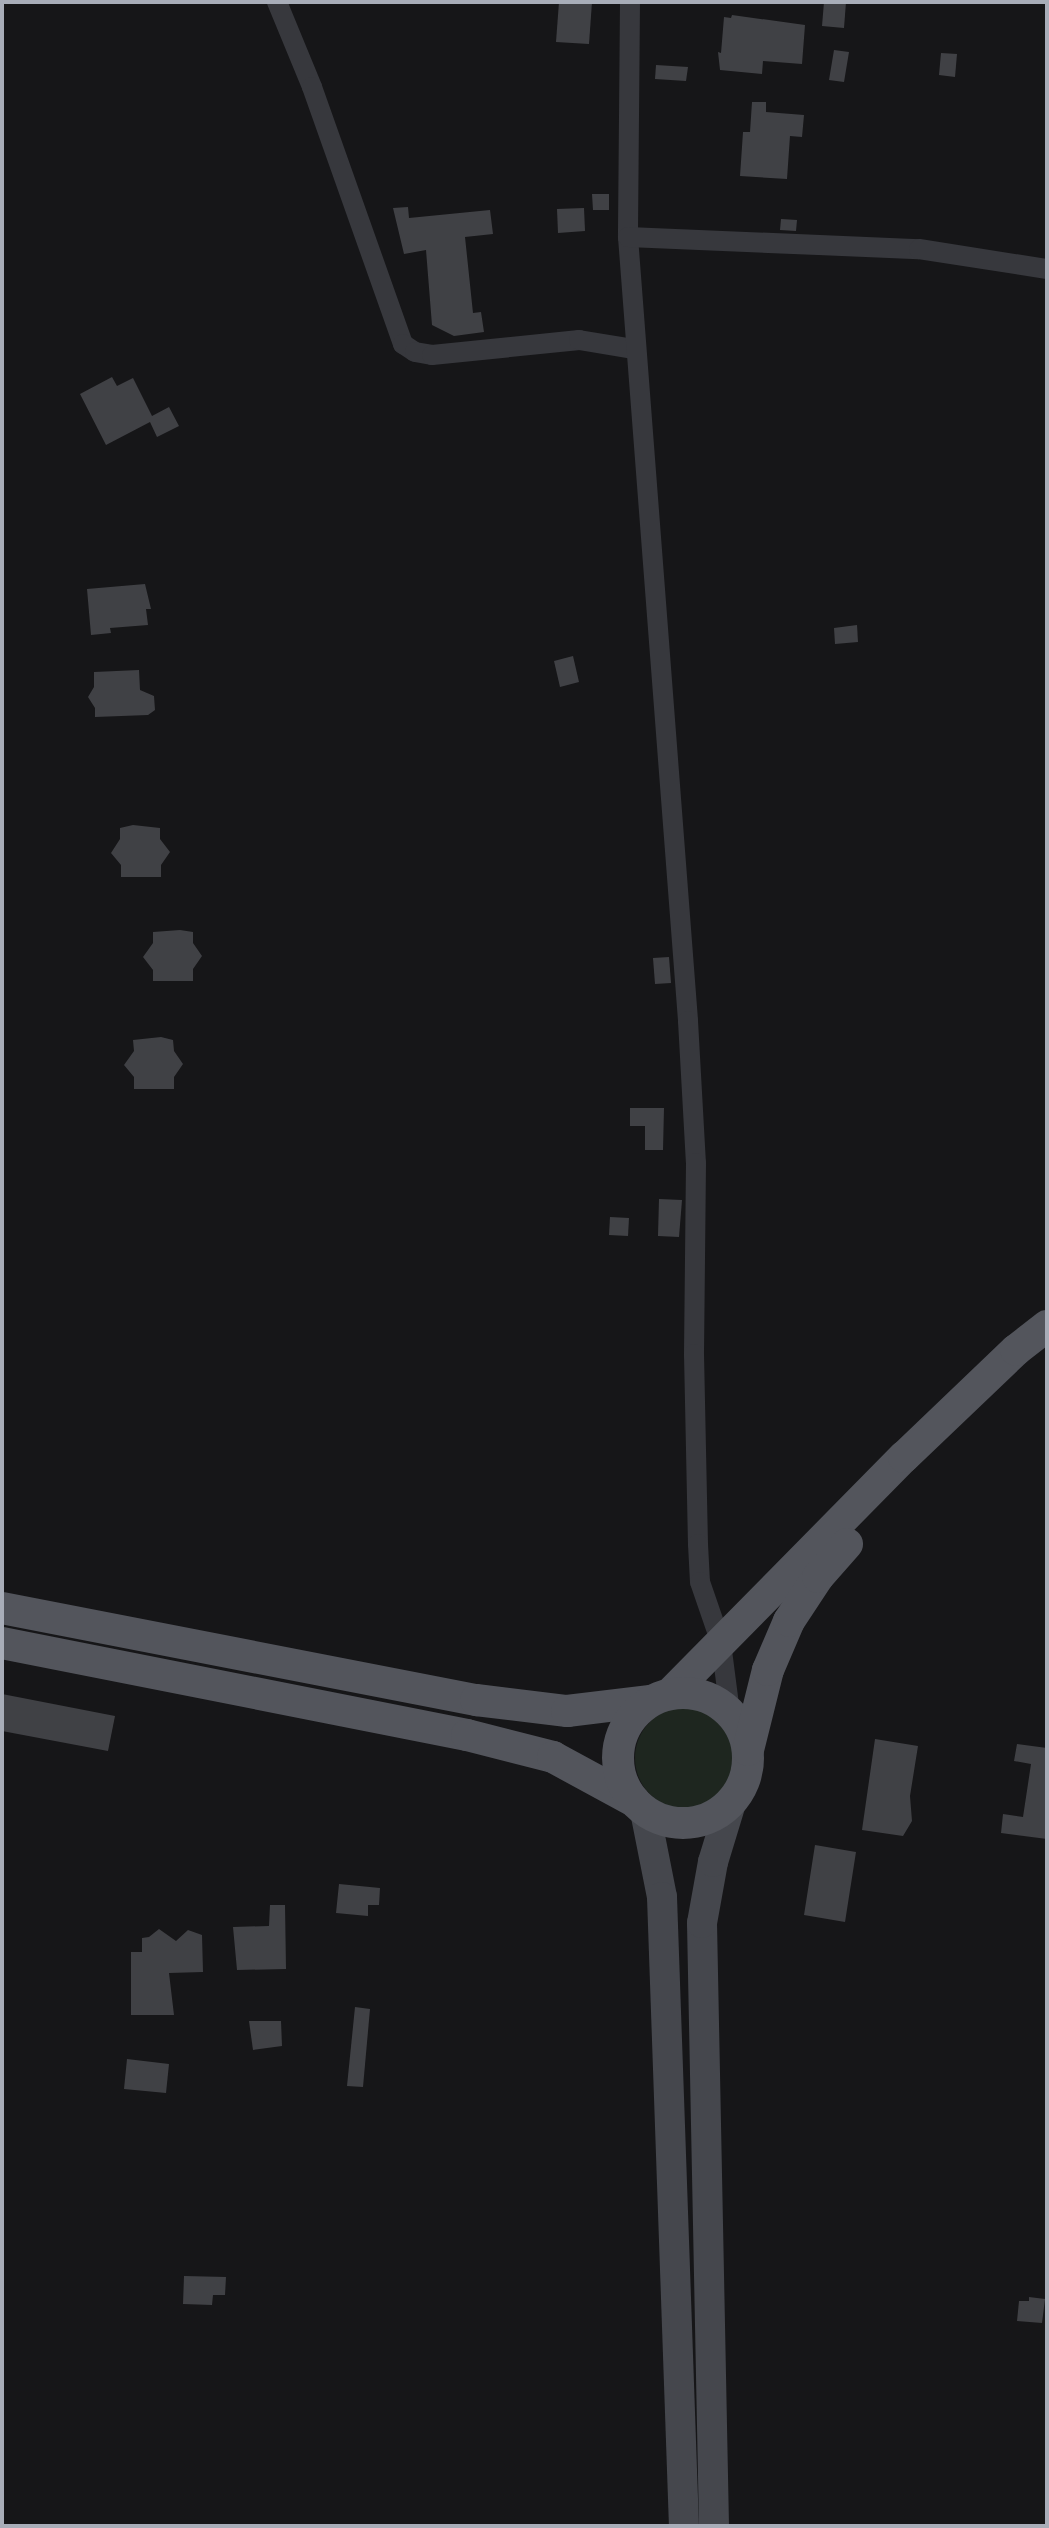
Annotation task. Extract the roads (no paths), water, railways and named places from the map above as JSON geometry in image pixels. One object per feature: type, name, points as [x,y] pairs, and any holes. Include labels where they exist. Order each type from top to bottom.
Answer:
[{"type":"main road","points":[[684,2526],[662,1897],[640,1806],[620,1776],[619,1747],[629,1720],[721,1643],[904,1457],[1016,1350],[1047,1326]]},
{"type":"main road","points":[[714,2526],[702,1923],[713,1862],[731,1803],[744,1778],[768,1670],[789,1621],[818,1577],[916,1473],[1047,1352]]},
{"type":"main road","points":[[2,1608],[476,1700],[567,1711],[692,1693],[713,1699],[730,1712],[742,1730],[748,1750]]},
{"type":"main road","points":[[2,1643],[467,1735],[553,1757],[659,1819],[689,1823],[718,1813],[731,1803]]},
{"type":"street","points":[[277,2],[312,87],[403,344],[415,352],[432,355],[579,340],[634,349]]},
{"type":"street","points":[[630,2],[628,237],[634,349],[696,1163],[694,1354],[699,1557],[705,1601],[721,1643],[730,1712]]},
{"type":"street","points":[[628,237],[919,249],[1047,269]]}]
